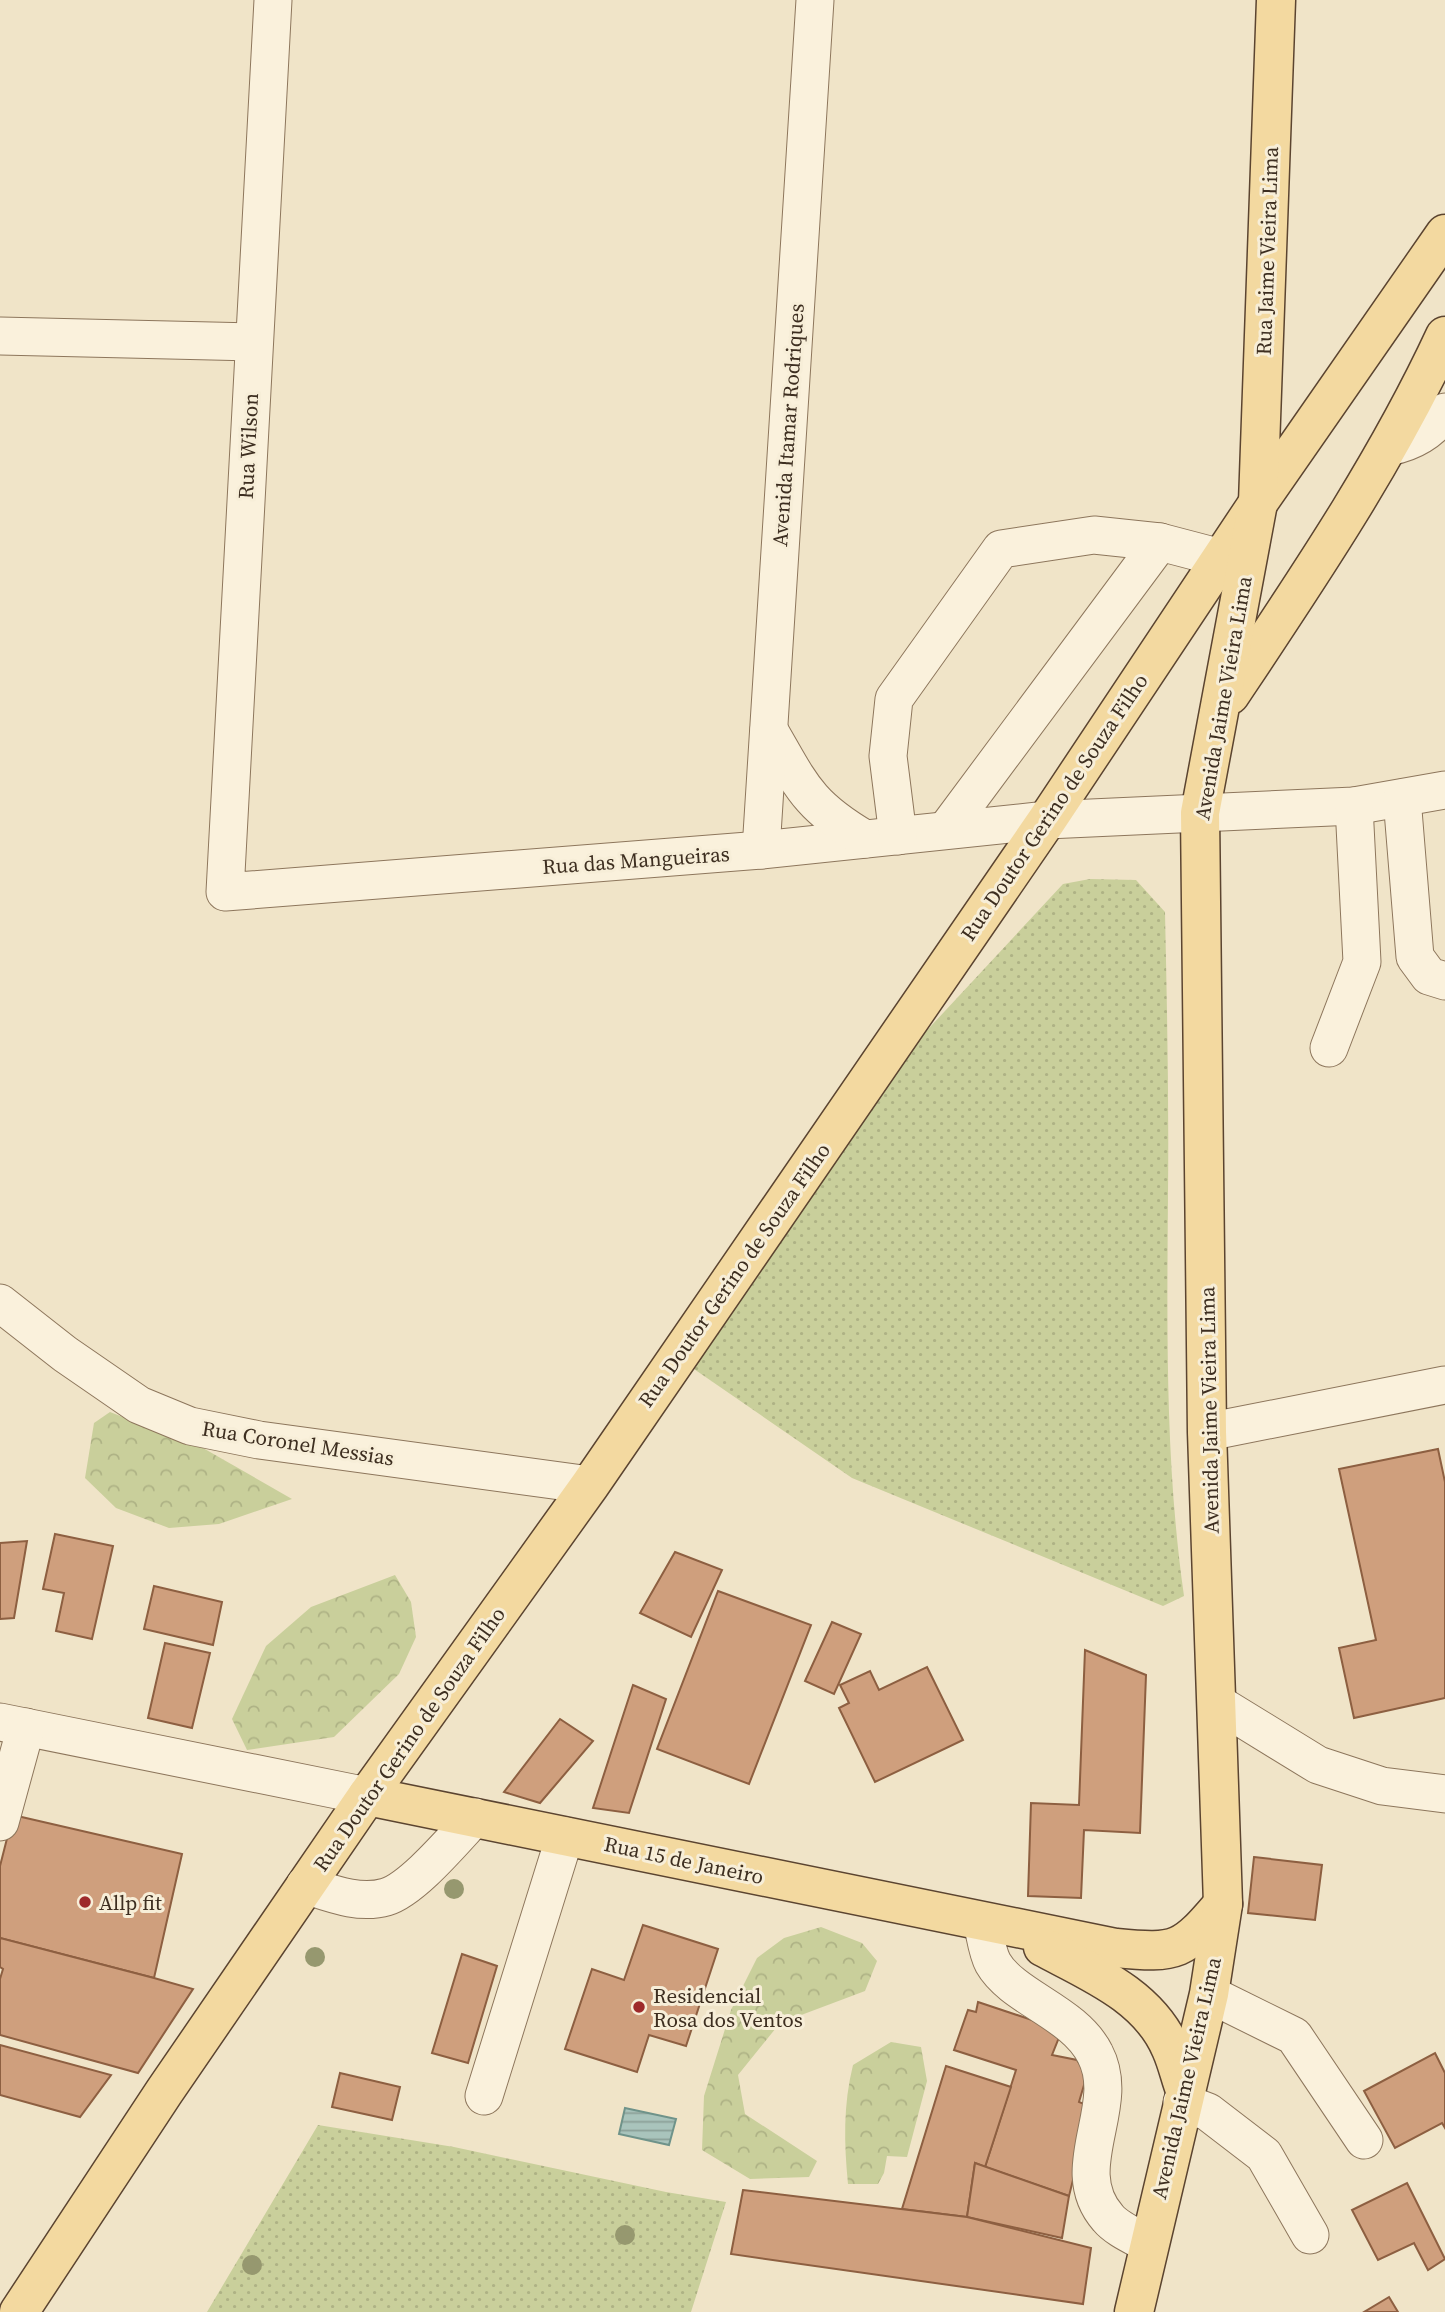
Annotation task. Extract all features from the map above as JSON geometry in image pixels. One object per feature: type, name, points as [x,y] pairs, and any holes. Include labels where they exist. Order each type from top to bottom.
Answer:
[{"type":"main road","name":"Rua Jaime Vieira Lima","points":[[1258,503],[1276,0]]},
{"type":"main road","name":"Rua Doutor Gerino de Souza Filho","points":[[19,2312],[305,1885],[590,1485],[1047,820],[1258,503],[1445,234]]},
{"type":"main road","points":[[1221,708],[1323,555],[1389,447],[1410,411],[1445,337]]},
{"type":"main road","name":"Avenida Jaime Vieira Lima","points":[[1134,2312],[1209,1994],[1223,1904],[1208,1432],[1200,813],[1258,503]]},
{"type":"main road","name":"Rua 15 de Janeiro","points":[[367,1796],[1116,1948],[1148,1951],[1176,1947],[1194,1938],[1223,1904]]},
{"type":"main road","name":"Rua 15 de Janeiro","points":[[992,1924],[1108,1981],[1148,2013],[1170,2047],[1184,2096]]},
{"type":"street","name":"Rua Wilson","points":[[225,892],[273,0]]},
{"type":"street","name":"Avenida Itamar Rodriques","points":[[761,850],[815,0]]},
{"type":"street","points":[[0,336],[254,342]]},
{"type":"street","points":[[1389,447],[1411,442],[1436,425],[1445,412]]},
{"type":"street","points":[[769,730],[801,788],[830,818],[882,837],[894,699],[1002,549],[1094,535],[1160,542],[1221,558]]},
{"type":"street","points":[[946,830],[1160,542]]},
{"type":"street","name":"Rua das Mangueiras","points":[[225,892],[761,850],[1047,820],[1354,806],[1445,790]]},
{"type":"street","points":[[1402,798],[1415,957],[1429,976],[1445,981]]},
{"type":"street","points":[[1329,1048],[1362,962],[1354,806]]},
{"type":"street","name":"Rua Coronel Messias","points":[[0,1303],[65,1354],[139,1405],[190,1426],[259,1440],[590,1485]]},
{"type":"street","points":[[1208,1432],[1445,1385]]},
{"type":"street","points":[[1217,1703],[1318,1765],[1382,1786],[1445,1794]]},
{"type":"street","points":[[0,1822],[13,1724],[367,1796]]},
{"type":"street","points":[[305,1885],[344,1898],[386,1897],[424,1871],[475,1817]]},
{"type":"street","points":[[484,2096],[565,1836]]},
{"type":"street","points":[[992,1924],[993,1963],[1011,1981],[1072,2025],[1096,2054],[1105,2088],[1091,2159],[1091,2183],[1108,2218],[1148,2244]]},
{"type":"street","points":[[1209,1994],[1294,2036],[1364,2140]]},
{"type":"street","points":[[1184,2096],[1264,2155],[1310,2235]]},
{"type":"green space","points":[[1090,879],[1136,880],[1165,912],[1168,1395],[1173,1496],[1184,1596],[1163,1606],[852,1478],[691,1367],[905,1054],[1063,884]]},
{"type":"green space","points":[[110,1412],[203,1448],[292,1499],[219,1524],[169,1528],[116,1508],[85,1478],[94,1423]]},
{"type":"green space","points":[[395,1575],[411,1602],[416,1637],[399,1674],[334,1737],[247,1750],[232,1719],[266,1646],[311,1607]]},
{"type":"green space","points":[[821,1927],[862,1943],[877,1961],[865,1991],[780,2023],[738,2075],[745,2114],[817,2161],[809,2177],[750,2179],[702,2150],[704,2096],[731,2010],[757,1958],[784,1938]]},
{"type":"green space","points":[[891,2042],[921,2047],[927,2081],[907,2157],[887,2156],[884,2173],[878,2184],[848,2184],[845,2124],[853,2065]]},
{"type":"green space","points":[[318,2125],[454,2147],[726,2202],[691,2312],[207,2312]]},
{"type":"water","points":[[625,2108],[676,2119],[669,2145],[619,2134]]},
{"type":"building","points":[[1438,1449],[1445,1482],[1445,1698],[1354,1718],[1339,1648],[1376,1640],[1339,1469]]},
{"type":"building","points":[[55,1534],[113,1546],[92,1639],[56,1631],[64,1593],[43,1589]]},
{"type":"building","points":[[27,1541],[14,1618],[0,1619],[0,1543]]},
{"type":"building","points":[[675,1552],[722,1570],[691,1637],[640,1613]]},
{"type":"building","points":[[154,1586],[222,1602],[213,1645],[144,1629]]},
{"type":"building","points":[[718,1591],[811,1625],[749,1784],[657,1749]]},
{"type":"building","points":[[832,1622],[861,1634],[834,1694],[805,1681]]},
{"type":"building","points":[[165,1643],[210,1653],[192,1728],[148,1718]]},
{"type":"building","points":[[1085,1650],[1146,1675],[1140,1833],[1084,1830],[1081,1898],[1028,1896],[1031,1803],[1079,1805]]},
{"type":"building","points":[[927,1667],[963,1740],[875,1782],[839,1708],[849,1703],[840,1685],[870,1671],[879,1690]]},
{"type":"building","points":[[633,1685],[666,1699],[629,1813],[593,1808]]},
{"type":"building","points":[[560,1719],[593,1741],[540,1803],[504,1792]]},
{"type":"building","name":"Allp fit","points":[[13,1815],[182,1854],[154,1978],[0,1938],[0,1866]]},
{"type":"building","points":[[1254,1857],[1322,1865],[1315,1920],[1248,1913]]},
{"type":"building","name":"Residencial Rosa dos Ventos","points":[[643,1925],[718,1949],[686,2046],[649,2035],[637,2072],[565,2049],[592,1969],[624,1980]]},
{"type":"building","points":[[0,1938],[193,1989],[138,2073],[0,2035],[0,1979],[3,1969],[0,1967]]},
{"type":"building","points":[[462,1954],[497,1966],[468,2063],[432,2053]]},
{"type":"building","points":[[978,2002],[1062,2030],[1052,2055],[1077,2060],[1087,2075],[1079,2102],[1091,2107],[1069,2196],[985,2167],[1016,2070],[954,2050],[968,2010],[976,2012]]},
{"type":"building","points":[[0,2045],[111,2075],[80,2117],[0,2095]]},
{"type":"building","points":[[1435,2053],[1445,2073],[1445,2128],[1442,2123],[1395,2148],[1364,2091]]},
{"type":"building","points":[[946,2066],[1011,2087],[985,2167],[975,2163],[967,2217],[902,2209]]},
{"type":"building","points":[[340,2073],[400,2087],[392,2120],[332,2107]]},
{"type":"building","points":[[975,2163],[1069,2196],[1062,2238],[967,2217]]},
{"type":"building","points":[[1407,2183],[1445,2259],[1428,2270],[1414,2243],[1378,2260],[1352,2210]]},
{"type":"building","points":[[743,2190],[967,2217],[1091,2248],[1083,2304],[731,2254]]},
{"type":"building","points":[[1389,2297],[1398,2312],[1364,2312]]},
{"type":"place","name":"Allp fit","points":[[85,1902]]},
{"type":"place","name":"Residencial Rosa dos Ventos","points":[[639,2007]]}]
